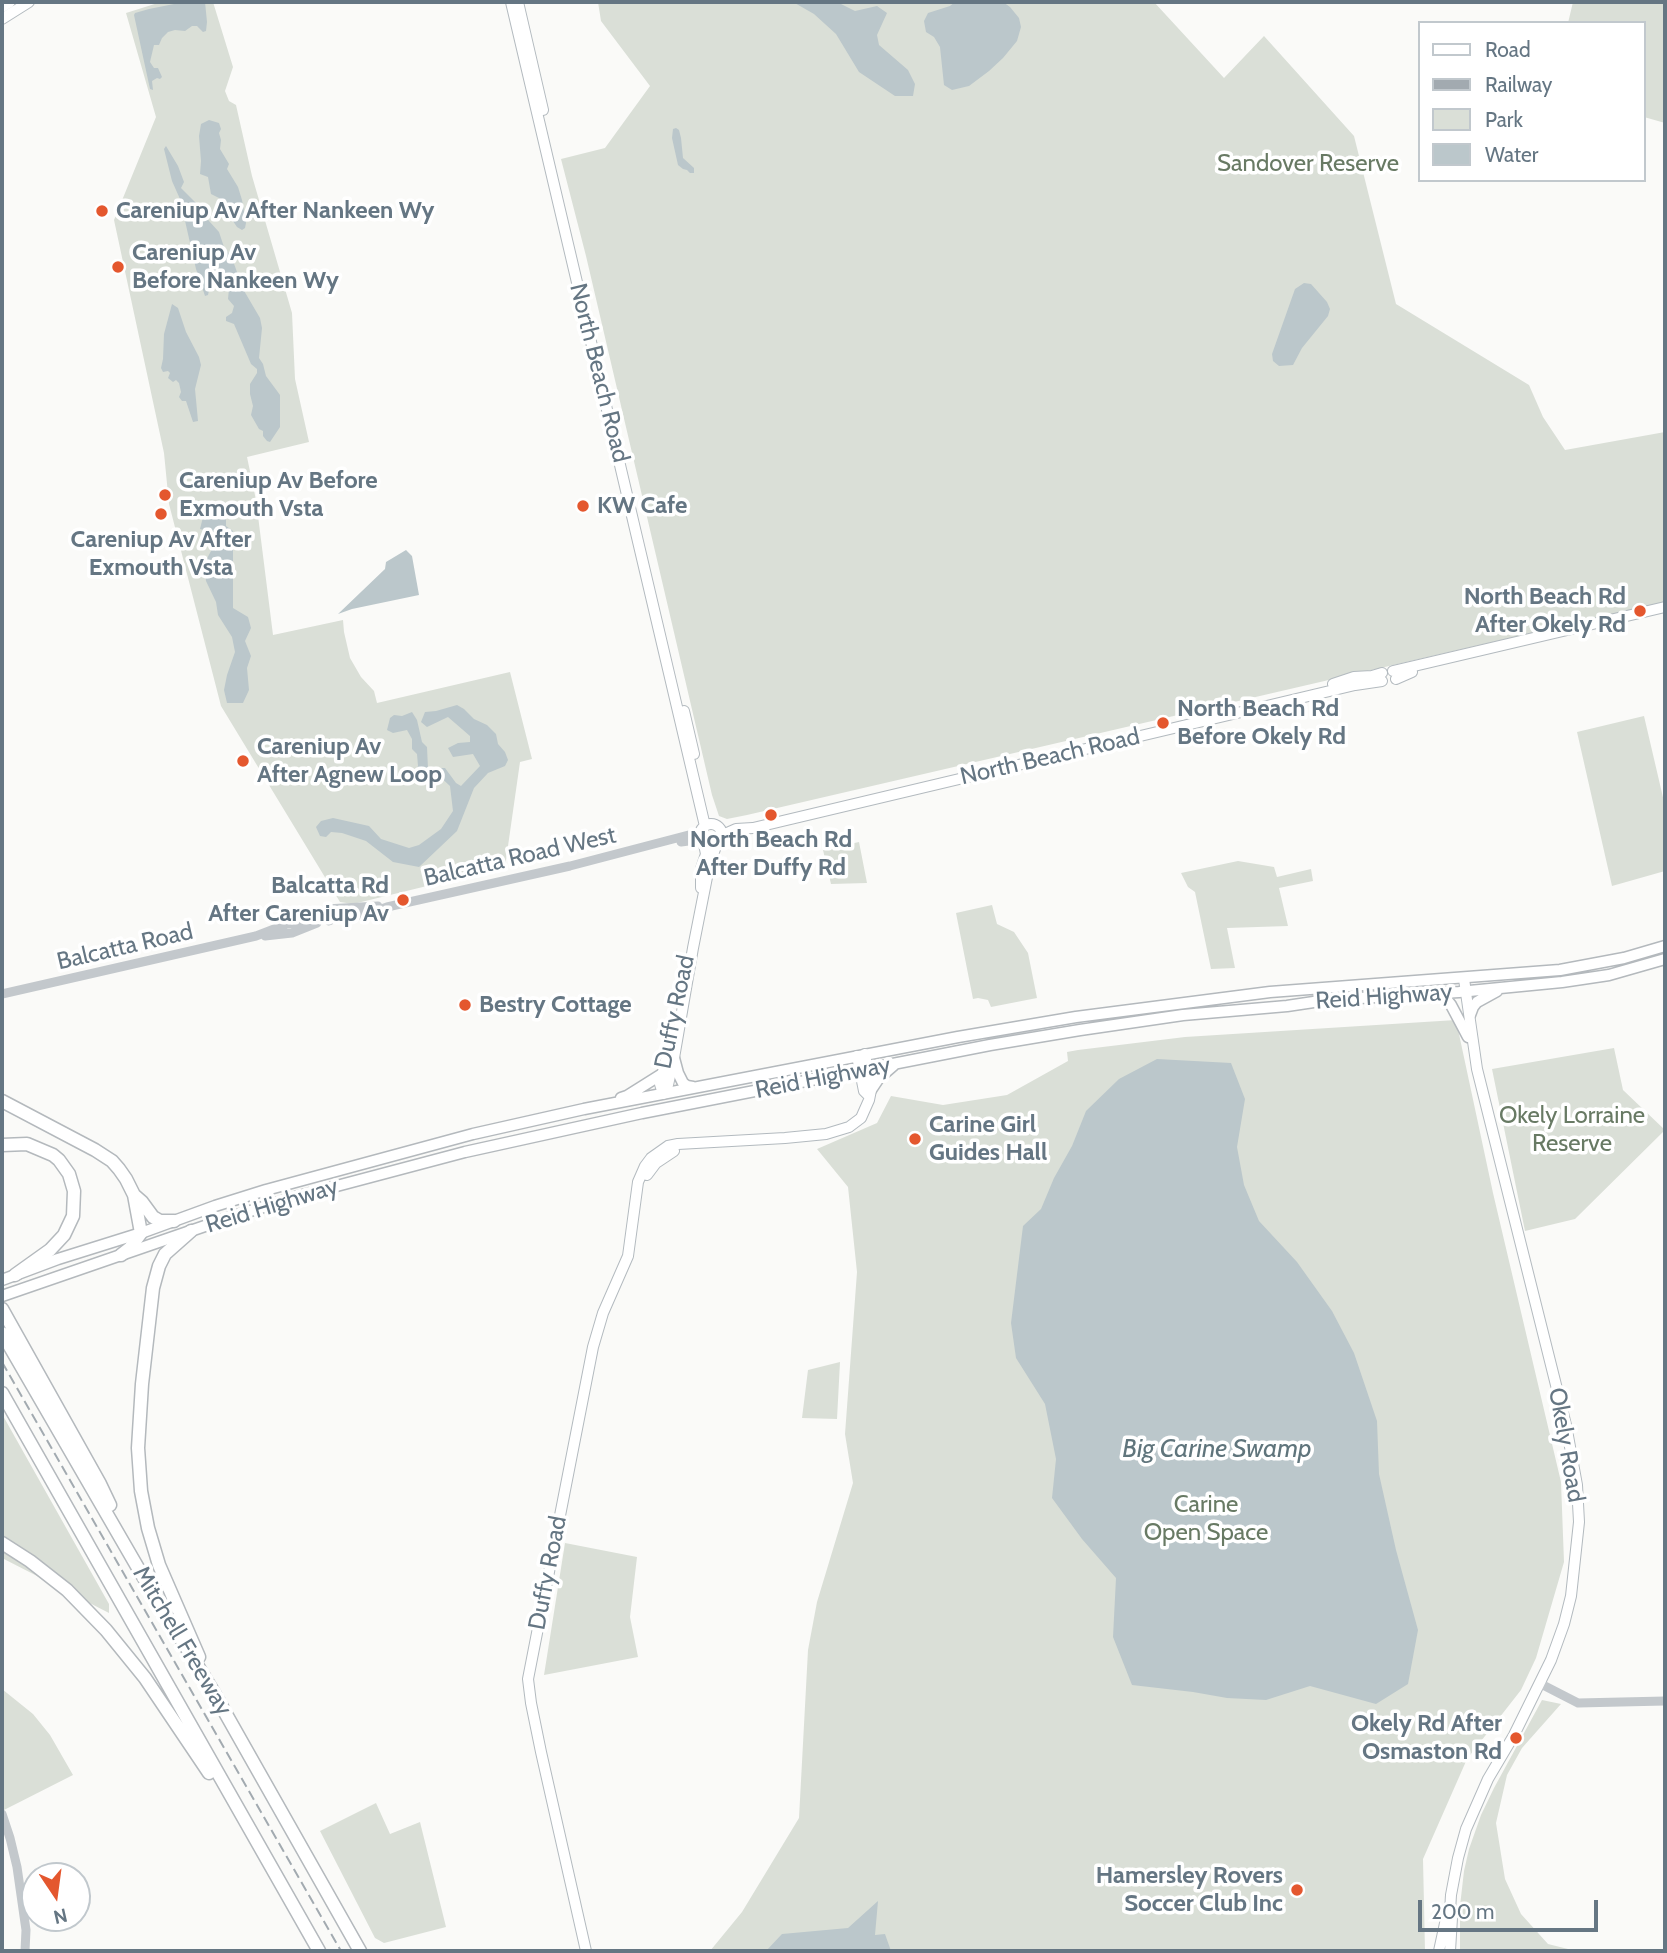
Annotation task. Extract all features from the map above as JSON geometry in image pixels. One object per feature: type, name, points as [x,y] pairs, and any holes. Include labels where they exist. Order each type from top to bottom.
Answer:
[{"type":"highway","name":"Reid Highway","points":[[2,1280],[215,1206],[317,1176],[473,1134],[693,1087],[1049,1021],[1182,1002],[1303,989],[1460,979],[1581,967],[1665,946]]},
{"type":"highway","name":"Reid Highway","points":[[2,1296],[286,1200],[551,1132],[642,1113],[1023,1039],[1183,1015],[1583,979],[1630,970],[1665,959]]},
{"type":"highway","points":[[1470,1015],[1477,1002],[1503,988]]},
{"type":"highway","points":[[1436,993],[1451,1005],[1470,1042]]},
{"type":"highway","points":[[674,1058],[683,1083],[693,1087]]},
{"type":"highway","points":[[870,1093],[879,1078],[897,1063]]},
{"type":"highway","points":[[584,1109],[627,1096],[662,1074]]},
{"type":"highway","points":[[663,1094],[666,1101],[682,1106]]},
{"type":"highway","points":[[642,1113],[655,1105],[663,1094]]},
{"type":"highway","points":[[2,1101],[95,1150],[119,1169],[134,1195],[141,1233],[121,1255]]},
{"type":"highway","points":[[2,1145],[27,1144],[53,1155],[69,1174],[74,1191],[73,1216],[64,1235],[50,1250],[15,1275]]},
{"type":"highway","points":[[134,1195],[156,1220],[174,1221]]},
{"type":"highway","points":[[191,1231],[165,1254],[153,1288],[138,1448],[141,1491],[159,1565],[214,1693]]},
{"type":"highway","points":[[2,1309],[100,1484],[138,1568]]},
{"type":"highway","name":"Mitchell Freeway","points":[[2,1333],[214,1693],[360,1951]]},
{"type":"highway","name":"Mitchell Freeway","points":[[2,1394],[319,1951]]},
{"type":"highway","points":[[2,1543],[67,1590],[106,1630],[145,1678],[248,1828]]},
{"type":"main road","points":[[2,7],[10,2]]},
{"type":"main road","points":[[2,19],[29,2]]},
{"type":"main road","name":"North Beach Road","points":[[511,2],[710,835]]},
{"type":"main road","name":"North Beach Road","points":[[519,2],[705,800],[710,835]]},
{"type":"main road","points":[[1394,675],[1665,607]]},
{"type":"main road","points":[[1394,675],[1665,614]]},
{"type":"main road","name":"North Beach Road","points":[[710,835],[753,828],[1382,677],[1389,684],[1394,675]]},
{"type":"main road","name":"Duffy Road","points":[[663,1094],[668,1085],[674,1058],[710,862],[710,835]]},
{"type":"main road","name":"Duffy Road","points":[[663,1094],[660,1084],[698,905],[701,869],[710,835]]},
{"type":"main road","name":"Okely Road","points":[[1460,979],[1470,1015],[1470,1042]]},
{"type":"main road","name":"Okely Road","points":[[1450,1951],[1450,1911],[1458,1858],[1466,1829],[1488,1779],[1542,1681],[1564,1624],[1571,1596],[1578,1532],[1577,1485],[1566,1425],[1500,1169],[1470,1042],[1463,991]]},
{"type":"main road","points":[[861,1055],[870,1093]]},
{"type":"main road","name":"Duffy Road","points":[[586,1951],[541,1752],[528,1679],[593,1347],[603,1313],[628,1255],[638,1182],[651,1158],[668,1146],[773,1139],[836,1131],[856,1123],[864,1112],[870,1093]]},
{"type":"main road","name":"Okely Road","points":[[1439,1951],[1446,1916],[1450,1911]]},
{"type":"street","name":"Balcatta Road West","points":[[330,921],[345,915],[365,915],[387,907],[710,835]]},
{"type":"street","name":"Balcatta Road West","points":[[326,909],[387,907]]},
{"type":"street","points":[[326,909],[331,915],[330,921],[323,925],[316,919],[317,910],[326,909]]},
{"type":"street","name":"Balcatta Road","points":[[2,994],[256,936],[282,925],[316,919]]},
{"type":"street","points":[[1542,1681],[1583,1699],[1665,1698]]},
{"type":"street","points":[[2,1814],[17,1867],[26,1930],[25,1951]]},
{"type":"green space","points":[[161,2],[213,2],[233,67],[225,91],[229,101],[236,105],[252,176],[292,313],[295,379],[309,442],[247,457],[256,500],[273,635],[343,620],[350,658],[361,677],[374,691],[377,703],[510,672],[532,759],[520,762],[505,867],[353,904],[340,902],[221,706],[169,504],[164,453],[114,220],[156,117],[126,13]]},
{"type":"green space","name":"Sandover Reserve","points":[[598,2],[1154,2],[1224,78],[1264,36],[1354,136],[1396,304],[1529,385],[1543,417],[1565,450],[1665,432],[1665,602],[747,815],[727,819],[719,816],[561,159],[605,148],[650,86],[601,21]]},
{"type":"green space","points":[[1573,2],[1665,2],[1665,123],[1646,118],[1646,21],[1568,21]]},
{"type":"green space","points":[[1644,716],[1665,806],[1665,871],[1612,886],[1577,732]]},
{"type":"green space","points":[[859,842],[867,883],[831,884],[823,850]]},
{"type":"green space","points":[[1238,861],[1274,867],[1277,877],[1311,869],[1313,881],[1279,888],[1288,926],[1227,928],[1235,968],[1211,969],[1195,892],[1188,887],[1181,873]]},
{"type":"green space","points":[[992,905],[997,924],[1014,932],[1028,953],[1037,998],[991,1007],[988,1000],[973,999],[956,913]]},
{"type":"green space","name":"Carine Open Space","points":[[1456,1020],[1493,1193],[1561,1482],[1564,1562],[1536,1658],[1521,1690],[1467,1759],[1423,1859],[1425,1951],[710,1951],[742,1912],[799,1818],[808,1650],[817,1602],[853,1483],[845,1434],[857,1272],[848,1187],[817,1149],[877,1123],[891,1096],[943,1105],[1007,1095],[1068,1061],[1067,1052],[1185,1037]]},
{"type":"green space","name":"Okely Lorraine Reserve","points":[[1614,1048],[1623,1090],[1665,1130],[1575,1219],[1525,1231],[1492,1069]]},
{"type":"green space","points":[[840,1362],[837,1419],[802,1418],[808,1370]]},
{"type":"green space","points":[[2,1414],[109,1604],[109,1613],[2,1558]]},
{"type":"green space","points":[[565,1543],[637,1557],[630,1617],[638,1657],[544,1675]]},
{"type":"green space","points":[[2,1689],[33,1714],[50,1735],[73,1775],[2,1811]]},
{"type":"green space","points":[[1542,1700],[1561,1704],[1522,1748],[1507,1775],[1496,1823],[1505,1879],[1521,1914],[1548,1944],[1576,1951],[1460,1951],[1460,1906],[1469,1849],[1494,1788]]},
{"type":"green space","points":[[376,1803],[390,1834],[420,1822],[446,1927],[384,1943],[375,1938],[320,1831]]},
{"type":"water","points":[[184,2],[205,2],[206,31],[203,32],[197,26],[185,31],[175,30],[168,32],[159,45],[154,45],[150,62],[154,68],[158,68],[162,77],[152,81],[153,90],[150,89],[134,15]]},
{"type":"water","points":[[793,2],[837,2],[855,11],[877,6],[887,13],[877,35],[879,45],[908,70],[915,84],[913,96],[895,96],[859,72],[836,34],[814,14]]},
{"type":"water","points":[[955,2],[1003,2],[1019,18],[1021,27],[1017,41],[989,71],[969,86],[952,90],[944,85],[940,47],[934,37],[926,32],[924,21],[928,13]]},
{"type":"water","points":[[209,120],[219,123],[221,129],[220,149],[229,164],[227,169],[242,200],[246,223],[242,230],[237,227],[219,198],[211,194],[208,177],[200,174],[201,124]]},
{"type":"water","points":[[676,128],[681,138],[683,158],[694,168],[694,173],[678,165],[672,138],[673,129]]},
{"type":"water","points":[[166,146],[184,182],[181,188],[219,232],[243,289],[260,318],[262,328],[259,358],[266,376],[280,395],[280,427],[270,442],[263,436],[263,431],[251,415],[253,406],[250,384],[257,369],[251,364],[234,324],[226,321],[234,306],[228,299],[227,277],[221,271],[216,273],[208,295],[205,296],[180,199],[172,181],[164,149]]},
{"type":"water","points":[[1304,283],[1311,284],[1327,302],[1330,309],[1328,316],[1302,348],[1293,365],[1279,366],[1273,361],[1272,354],[1295,289]]},
{"type":"water","points":[[172,304],[178,308],[201,365],[195,389],[198,421],[193,422],[186,401],[179,397],[179,383],[168,378],[170,373],[163,372],[161,368],[164,334]]},
{"type":"water","points":[[216,508],[226,513],[226,526],[233,531],[233,608],[248,617],[251,628],[245,641],[251,656],[247,668],[249,690],[243,703],[227,703],[224,690],[235,652],[232,637],[218,615],[216,602],[206,581],[204,564],[217,540],[209,531],[200,529],[203,517]]},
{"type":"water","points":[[406,550],[412,556],[419,595],[338,614],[385,569],[386,562]]},
{"type":"water","points":[[457,705],[496,734],[498,744],[508,760],[505,766],[488,773],[474,788],[457,831],[419,867],[393,862],[366,841],[342,833],[331,832],[326,837],[320,836],[316,827],[321,821],[333,818],[369,826],[381,839],[409,848],[419,845],[441,829],[453,811],[450,786],[436,773],[439,768],[445,768],[461,786],[480,766],[473,754],[453,757],[448,748],[458,743],[470,742],[470,736],[448,717],[427,727],[421,722],[425,712]]},
{"type":"water","points":[[412,712],[417,720],[422,742],[427,747],[428,769],[425,775],[405,783],[404,779],[416,771],[418,766],[417,754],[412,749],[412,739],[407,730],[393,733],[387,730],[390,718],[394,715],[402,716]]},
{"type":"water","name":"Big Carine Swamp","points":[[1157,1059],[1231,1063],[1245,1099],[1237,1147],[1244,1185],[1259,1221],[1297,1262],[1332,1311],[1354,1353],[1377,1421],[1379,1474],[1418,1630],[1408,1684],[1376,1704],[1310,1686],[1266,1700],[1227,1698],[1132,1685],[1113,1637],[1116,1578],[1082,1539],[1052,1498],[1056,1459],[1045,1404],[1016,1358],[1011,1323],[1023,1226],[1041,1209],[1086,1111],[1119,1079]]},
{"type":"water","points":[[878,1901],[875,1935],[885,1934],[891,1951],[766,1951],[782,1934],[848,1928]]},
{"type":"railway","points":[[2,1362],[341,1951]]},
{"type":"place","name":"Careniup Av After Nankeen Wy","points":[[102,211]]},
{"type":"place","name":"Careniup Av Before Nankeen Wy","points":[[118,267]]},
{"type":"place","name":"Careniup Av Before Exmouth Vsta","points":[[165,495]]},
{"type":"place","name":"KW Cafe","points":[[583,506]]},
{"type":"place","name":"Careniup Av After Exmouth Vsta","points":[[161,514]]},
{"type":"place","name":"North Beach Rd After Okely Rd","points":[[1640,611]]},
{"type":"place","name":"North Beach Rd Before Okely Rd","points":[[1163,723]]},
{"type":"place","name":"Careniup Av After Agnew Loop","points":[[243,761]]},
{"type":"place","name":"North Beach Rd After Duffy Rd","points":[[771,815]]},
{"type":"place","name":"Balcatta Rd After Careniup Av","points":[[403,900]]},
{"type":"place","name":"Bestry Cottage","points":[[465,1005]]},
{"type":"place","name":"Carine Girl Guides Hall","points":[[915,1139]]},
{"type":"place","name":"Okely Rd After Osmaston Rd","points":[[1516,1738]]},
{"type":"place","name":"Hamersley Rovers Soccer Club Inc","points":[[1297,1890]]}]
